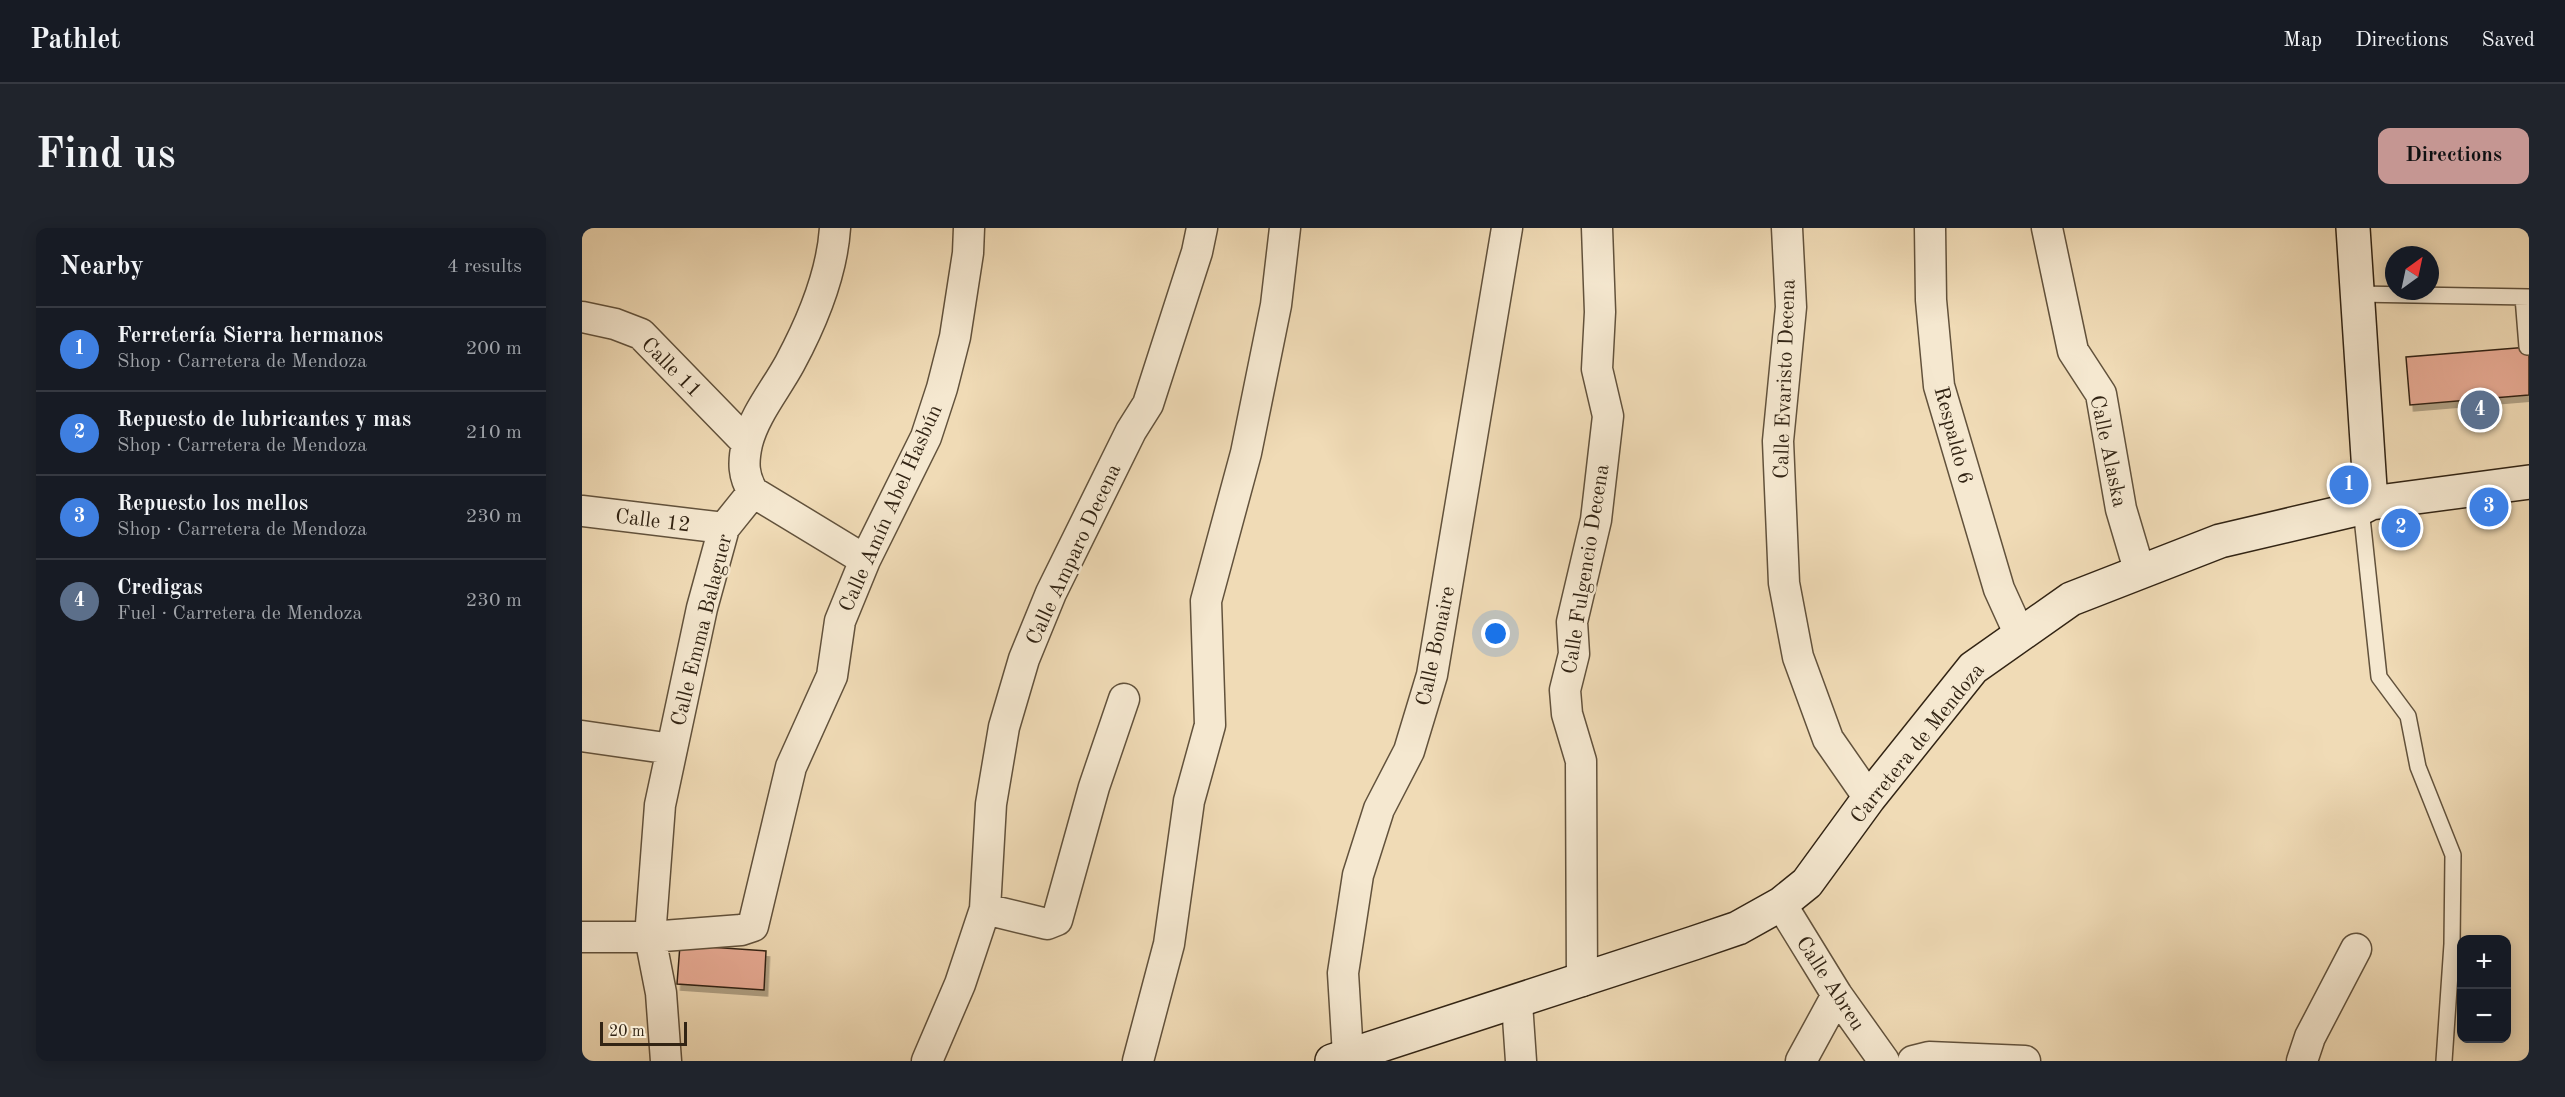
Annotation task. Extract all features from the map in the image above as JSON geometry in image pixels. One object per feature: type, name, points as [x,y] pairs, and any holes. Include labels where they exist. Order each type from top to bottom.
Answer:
[{"type":"street","points":[[835,228],[833,248],[824,283],[791,362],[753,426],[747,443],[743,467],[746,482],[753,492],[865,560]]},
{"type":"street","name":"Calle Amín Abel Hasbún","points":[[650,937],[741,930],[753,926],[791,767],[832,676],[840,621],[865,560],[926,437],[942,388],[956,337],[969,228]]},
{"type":"street","name":"Calle Amparo Decena","points":[[927,1061],[960,984],[985,909],[991,804],[1004,727],[1024,658],[1051,593],[1131,431],[1148,404],[1197,252],[1202,228]]},
{"type":"street","points":[[1138,1061],[1169,944],[1190,801],[1210,725],[1206,601],[1246,453],[1276,305],[1285,228]]},
{"type":"street","name":"Calle Bonaire","points":[[1340,1058],[1343,973],[1358,876],[1379,809],[1409,751],[1432,675],[1508,228]]},
{"type":"street","name":"Calle Fulgencio Decena","points":[[1582,981],[1581,761],[1567,714],[1565,690],[1574,654],[1572,622],[1596,520],[1608,416],[1597,369],[1600,312],[1597,228]]},
{"type":"street","name":"Calle Evaristo Decena","points":[[1787,228],[1791,307],[1778,441],[1784,584],[1798,657],[1828,739],[1869,798]]},
{"type":"street","name":"Respaldo 6","points":[[1930,228],[1931,300],[1939,386],[1999,589],[2019,633]]},
{"type":"street","name":"Calle Alaska","points":[[2047,228],[2073,351],[2101,394],[2121,509],[2140,573]]},
{"type":"street","points":[[2353,228],[2366,506]]},
{"type":"street","name":"Calle 11","points":[[582,317],[615,324],[641,334],[747,443]]},
{"type":"street","name":"Carretera de Mendoza","points":[[1340,1058],[1516,1003],[1738,928],[1781,904],[1807,884],[1869,798],[1973,668],[2019,633],[2072,599],[2220,541],[2366,506],[2529,482]]},
{"type":"street","name":"Calle Emma Balaguer","points":[[666,1061],[661,993],[650,937],[660,805],[702,608],[724,528],[753,492]]},
{"type":"street","name":"Calle 12","points":[[582,511],[724,528]]},
{"type":"street","points":[[985,909],[1047,924],[1057,920],[1094,787],[1124,699]]},
{"type":"street","points":[[582,736],[672,749]]},
{"type":"street","name":"Calle Abreu","points":[[1781,904],[1837,995],[1884,1061]]},
{"type":"street","points":[[582,937],[650,937]]},
{"type":"street","points":[[2302,1061],[2306,1045],[2356,949]]},
{"type":"street","points":[[1801,1061],[1837,995]]},
{"type":"street","points":[[1516,1003],[1521,1061]]},
{"type":"street","points":[[1913,1061],[1929,1057],[2025,1061]]},
{"type":"lane","points":[[2357,294],[2526,297],[2527,347]]},
{"type":"lane","points":[[2366,506],[2379,677],[2408,716],[2418,768],[2453,855],[2452,944],[2444,1061]]},
{"type":"building","points":[[2529,347],[2529,395],[2410,405],[2406,357]]},
{"type":"building","points":[[680,945],[766,951],[764,990],[677,984]]},
{"type":"place","name":"Credigas","points":[[2480,410]]},
{"type":"place","name":"Ferretería Sierra hermanos","points":[[2349,485]]},
{"type":"place","name":"Repuesto los mellos","points":[[2489,507]]},
{"type":"place","name":"Repuesto de lubricantes y mas","points":[[2401,528]]}]
